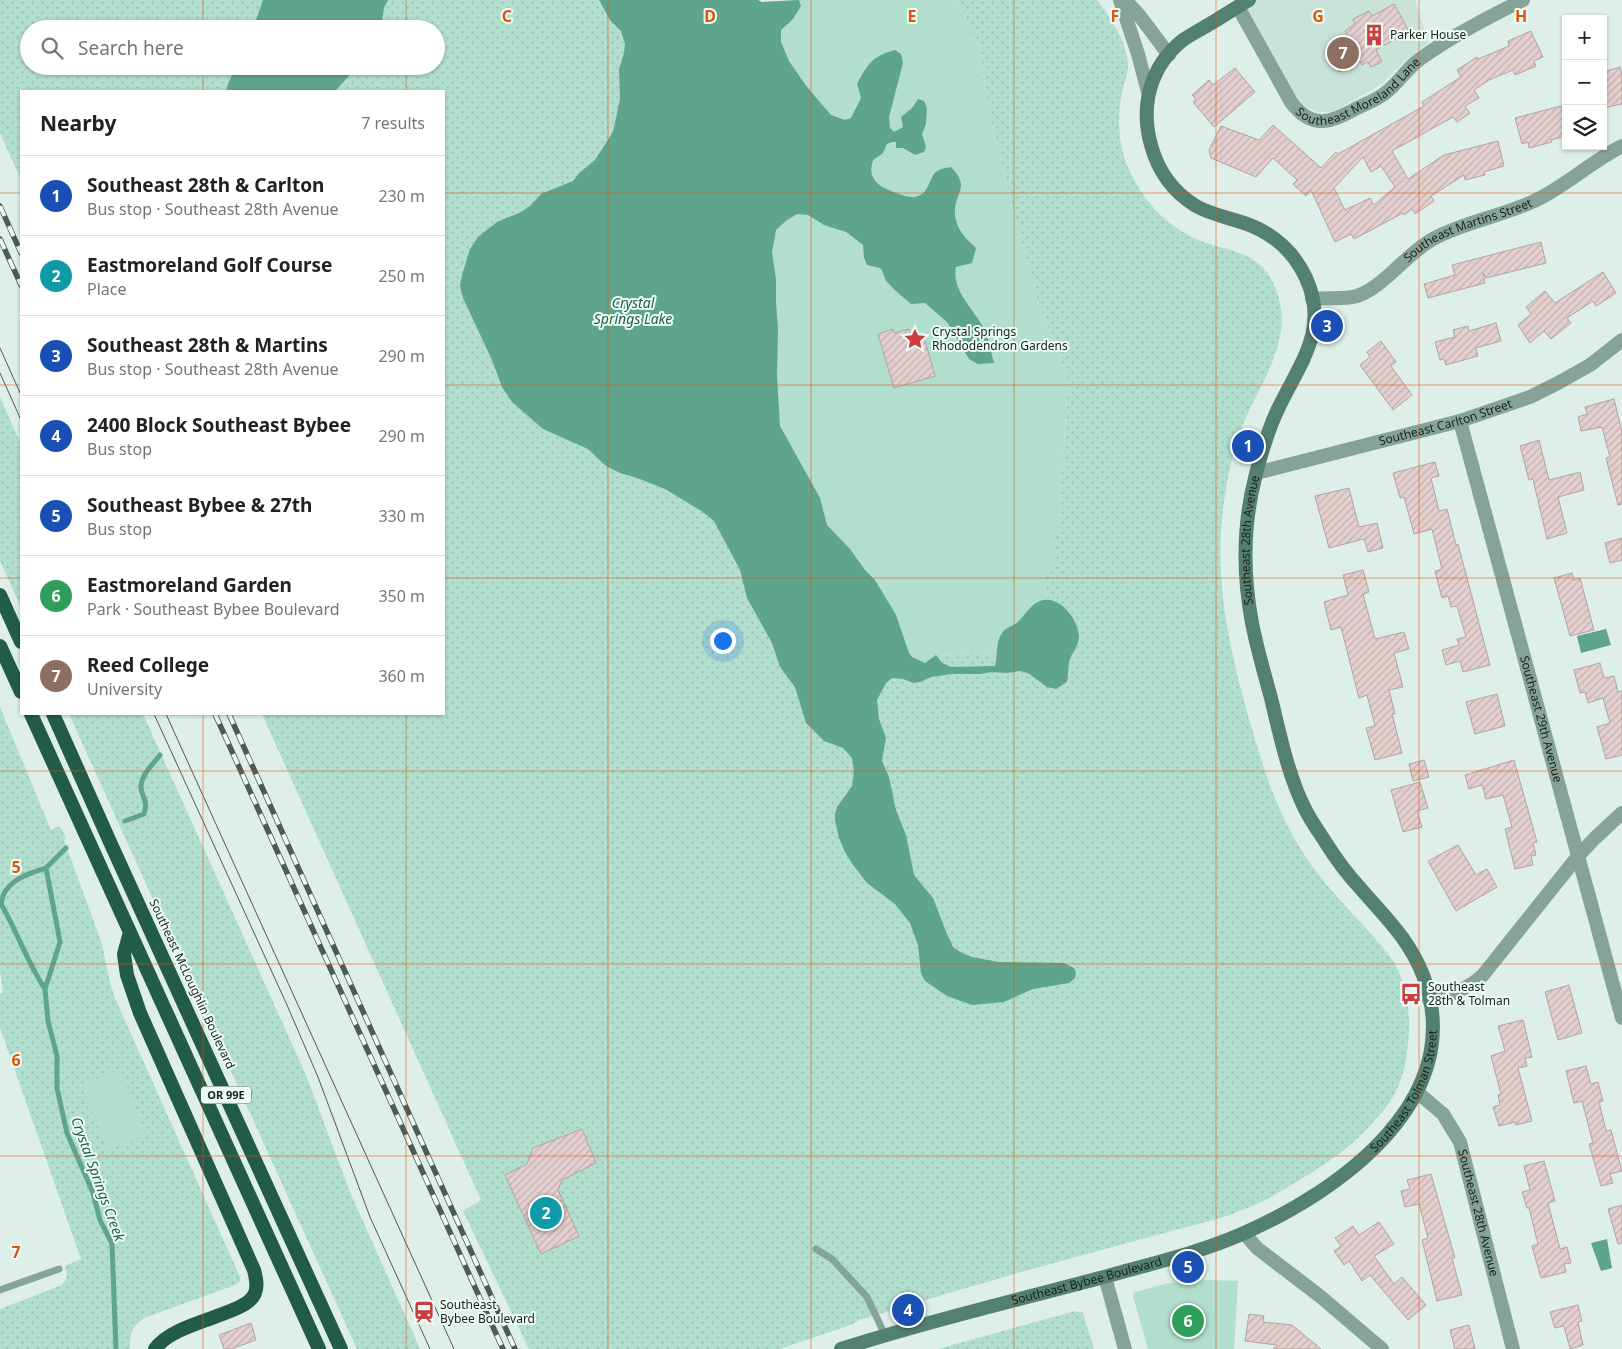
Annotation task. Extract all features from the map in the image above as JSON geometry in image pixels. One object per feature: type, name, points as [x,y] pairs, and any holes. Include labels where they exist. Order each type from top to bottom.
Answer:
[{"type":"highway","points":[[0,595],[20,640]]},
{"type":"highway","points":[[0,646],[3,659],[20,690]]},
{"type":"highway","name":"OR 99E","points":[[31,715],[319,1349]]},
{"type":"highway","name":"Southeast McLoughlin Boulevard","points":[[53,715],[341,1349]]},
{"type":"highway","points":[[130,932],[124,954],[127,975],[140,1012],[254,1270],[257,1282],[256,1293],[250,1302],[188,1326],[164,1339],[155,1349]]},
{"type":"main road","name":"Southeast 28th Avenue","points":[[1244,3],[1182,41],[1169,55],[1155,76],[1148,92],[1148,134],[1160,169],[1180,195],[1206,211],[1258,228],[1280,243],[1290,253],[1304,274],[1309,286],[1314,319],[1308,349],[1300,369],[1274,418],[1250,496],[1246,538],[1247,592],[1257,646],[1291,772],[1305,809],[1358,886],[1406,941],[1425,980],[1429,1000]]},
{"type":"main road","name":"Southeast Tolman Street","points":[[1244,1233],[1277,1218],[1312,1197],[1359,1162],[1393,1128],[1407,1110],[1417,1092],[1430,1058],[1432,1035],[1429,1000]]},
{"type":"main road","name":"Southeast Bybee Boulevard","points":[[840,1349],[885,1335],[1197,1251],[1244,1233]]},
{"type":"street","points":[[1120,0],[1148,92]]},
{"type":"street","points":[[1125,0],[1139,15],[1169,55]]},
{"type":"street","name":"Southeast Moreland Lane","points":[[1244,3],[1291,102],[1299,113],[1306,117],[1316,121],[1328,121],[1339,118],[1384,94],[1418,60],[1454,36],[1523,0]]},
{"type":"street","name":"Southeast Martins Street","points":[[1312,299],[1350,297],[1362,294],[1373,287],[1418,248],[1430,241],[1462,226],[1549,194],[1622,146]]},
{"type":"street","name":"Southeast Carlton Street","points":[[1256,473],[1460,421],[1530,398],[1558,384],[1590,364],[1622,340]]},
{"type":"street","name":"Southeast 29th Avenue","points":[[1460,421],[1622,1018]]},
{"type":"street","points":[[1429,1000],[1456,993],[1476,982],[1484,975],[1578,856],[1594,838],[1622,813]]},
{"type":"street","name":"Southeast 28th Avenue","points":[[1417,1092],[1443,1114],[1460,1142],[1514,1349]]},
{"type":"street","points":[[1244,1233],[1257,1248],[1321,1297],[1382,1349]]},
{"type":"street","points":[[1104,1277],[1125,1349]]},
{"type":"lane","points":[[816,1248],[837,1264],[868,1297],[885,1335]]},
{"type":"lane","points":[[0,1290],[59,1269]]},
{"type":"shaded area","points":[[0,0],[758,0],[762,2],[799,0],[936,655],[957,656],[974,652],[995,655],[1048,598],[1043,583],[1059,520],[1068,383],[1038,303],[990,117],[979,47],[957,0],[1097,0],[1117,31],[1127,57],[1128,69],[1120,102],[1119,129],[1124,157],[1132,177],[1154,208],[1172,225],[1194,238],[1252,259],[1269,276],[1276,290],[1281,309],[1281,327],[1278,344],[1265,379],[1241,429],[1228,479],[1221,540],[1223,600],[1233,658],[1262,762],[1280,811],[1296,841],[1315,870],[1387,953],[1395,964],[1401,978],[1409,1014],[1408,1048],[1400,1082],[1388,1105],[1352,1144],[1337,1155],[1279,1193],[1241,1211],[859,1320],[853,1324],[780,1349],[529,1349],[463,1211],[481,1200],[262,715],[445,715],[445,90],[20,90],[20,178],[0,133]]},
{"type":"shaded area","name":"Crystal Springs Rhododendron Gardens","points":[[799,0],[957,0],[979,47],[990,117],[1038,303],[1068,383],[1059,520],[1053,562],[1043,583],[1048,598],[1046,607],[1010,649],[995,655],[974,652],[957,656],[936,655],[925,663],[912,657],[896,615],[875,580],[865,570],[850,549],[827,525],[820,498],[780,426],[777,376],[776,279],[772,252],[776,230],[787,220],[826,109],[793,67],[783,49],[781,41],[781,30],[793,19],[801,7]]},
{"type":"shaded area","points":[[1240,0],[1415,0],[1428,43],[1404,62],[1383,83],[1336,110],[1318,112],[1306,107],[1296,97]]},
{"type":"shaded area","points":[[0,397],[20,442],[20,605],[0,561]]},
{"type":"shaded area","points":[[0,707],[51,830],[60,826],[66,838],[64,840],[102,944],[115,998],[240,1277],[240,1281],[235,1285],[144,1318],[132,1331],[130,1349],[0,1349],[0,1309],[62,1285],[66,1276],[65,1266],[81,1259],[0,1028],[0,994],[3,993],[0,971]]},
{"type":"shaded area","points":[[69,715],[143,715],[306,1075],[350,1192],[420,1349],[357,1349]]},
{"type":"shaded area","points":[[120,1069],[146,1135],[107,1150],[82,1086]]},
{"type":"shaded area","points":[[1209,1280],[1238,1281],[1234,1349],[1148,1349],[1133,1296],[1135,1292],[1169,1283]]},
{"type":"shaded area","points":[[1075,1311],[1083,1313],[1094,1349],[938,1349]]},
{"type":"water","points":[[263,0],[388,0],[384,8],[382,20],[256,20]]},
{"type":"water","name":"Crystal Springs Lake","points":[[599,0],[758,0],[762,2],[799,0],[801,6],[793,19],[781,30],[781,42],[789,61],[807,87],[831,115],[845,120],[851,118],[861,98],[857,84],[864,71],[876,58],[895,50],[901,54],[903,63],[889,117],[890,128],[894,132],[903,127],[901,117],[912,108],[918,99],[924,101],[927,108],[926,124],[922,134],[926,147],[924,152],[915,155],[903,148],[896,148],[896,142],[887,144],[883,153],[873,162],[872,175],[874,180],[886,189],[913,197],[923,193],[936,172],[951,167],[957,174],[961,186],[955,207],[957,225],[962,234],[976,248],[972,263],[956,267],[955,276],[960,292],[984,329],[994,363],[978,364],[969,359],[947,322],[925,303],[911,304],[887,282],[880,268],[867,265],[863,245],[846,232],[824,225],[808,215],[797,214],[776,230],[772,252],[776,279],[777,376],[780,426],[820,498],[827,525],[850,549],[865,570],[875,580],[896,615],[912,657],[925,663],[936,655],[942,663],[951,667],[995,666],[1002,633],[1005,629],[1018,622],[1030,608],[1040,601],[1054,601],[1060,604],[1075,622],[1078,628],[1079,639],[1070,659],[1067,682],[1056,689],[1047,687],[1028,673],[1019,671],[952,674],[931,677],[914,683],[892,678],[886,683],[877,700],[879,719],[886,738],[882,761],[889,777],[896,810],[906,835],[914,875],[933,898],[953,947],[972,957],[999,962],[1064,963],[1074,968],[1076,973],[1075,978],[1069,983],[1033,989],[1004,1002],[972,1005],[947,996],[925,981],[921,973],[918,945],[910,923],[895,904],[867,883],[853,865],[839,838],[835,814],[837,807],[852,786],[854,771],[852,758],[843,748],[824,741],[806,723],[795,687],[780,667],[772,643],[747,598],[740,570],[714,521],[703,512],[665,489],[620,473],[606,466],[588,449],[543,429],[512,402],[502,387],[492,360],[463,298],[460,286],[462,275],[470,249],[478,237],[497,222],[530,206],[541,194],[573,181],[579,173],[595,160],[613,132],[620,99],[619,69],[625,44],[621,31],[610,20]]},
{"type":"water","points":[[232,75],[350,75],[336,90],[226,90]]},
{"type":"water","points":[[1606,629],[1611,645],[1581,653],[1577,636]]},
{"type":"water","points":[[1607,1239],[1612,1268],[1601,1271],[1591,1243]]},
{"type":"building","name":"Parker House","points":[[1394,4],[1409,31],[1376,50],[1382,62],[1371,67],[1368,62],[1362,65],[1360,61],[1339,72],[1331,57],[1334,56],[1332,53],[1348,44],[1347,41],[1349,39],[1345,31],[1355,23],[1353,19],[1369,11],[1372,16]]},
{"type":"building","points":[[1531,31],[1543,57],[1534,61],[1536,66],[1515,75],[1513,70],[1489,80],[1474,90],[1479,98],[1465,106],[1470,113],[1457,122],[1453,117],[1392,151],[1408,179],[1444,155],[1498,141],[1504,166],[1484,172],[1485,175],[1465,180],[1464,175],[1431,196],[1434,201],[1415,214],[1412,209],[1404,215],[1403,213],[1354,239],[1351,234],[1335,242],[1311,190],[1306,196],[1293,184],[1297,180],[1273,158],[1256,177],[1211,158],[1209,150],[1221,126],[1259,140],[1273,125],[1321,168],[1336,152],[1338,154],[1424,106],[1422,102],[1461,77],[1457,70],[1477,57],[1478,59],[1509,46],[1508,41]],"holes":[[[1363,157],[1371,172],[1381,166],[1395,187],[1374,205],[1370,198],[1345,210],[1334,188]]]},
{"type":"building","points":[[1620,67],[1622,76],[1622,104],[1607,107],[1607,71]]},
{"type":"building","points":[[1235,68],[1255,92],[1214,127],[1193,102],[1196,99],[1192,95],[1209,80],[1213,85]]},
{"type":"building","points":[[1561,106],[1562,137],[1551,140],[1552,142],[1529,148],[1528,142],[1522,144],[1515,118]]},
{"type":"building","points":[[1541,242],[1546,263],[1486,278],[1483,273],[1485,283],[1428,298],[1424,284],[1455,275],[1452,265]]},
{"type":"building","points":[[1603,272],[1616,293],[1596,306],[1593,301],[1567,318],[1571,323],[1551,339],[1544,331],[1530,343],[1518,325],[1531,314],[1526,307],[1545,291],[1555,303]]},
{"type":"building","points":[[1496,323],[1501,341],[1476,348],[1478,356],[1446,365],[1444,359],[1440,360],[1435,342],[1455,337],[1453,330],[1468,326],[1469,331]]},
{"type":"building","points":[[893,329],[894,333],[909,329],[912,341],[924,337],[935,376],[894,388],[878,334]]},
{"type":"building","points":[[1381,341],[1396,362],[1391,366],[1412,395],[1393,410],[1360,365],[1370,357],[1367,352]]},
{"type":"building","points":[[1614,399],[1622,432],[1622,504],[1618,505],[1606,458],[1610,457],[1602,427],[1581,431],[1578,417],[1587,414],[1585,407]]},
{"type":"building","points":[[1539,440],[1549,480],[1580,472],[1584,490],[1558,497],[1567,533],[1547,539],[1533,479],[1529,480],[1520,446]]},
{"type":"building","points":[[1435,462],[1439,476],[1431,478],[1439,511],[1447,509],[1490,665],[1463,672],[1460,661],[1446,665],[1442,650],[1459,645],[1457,639],[1466,637],[1457,606],[1451,607],[1448,596],[1442,598],[1435,571],[1442,569],[1432,529],[1414,534],[1404,497],[1400,498],[1393,473]]},
{"type":"building","points":[[1349,488],[1359,527],[1377,523],[1383,548],[1368,552],[1364,539],[1329,548],[1315,496]]},
{"type":"building","points":[[1622,538],[1622,560],[1610,563],[1605,543]]},
{"type":"building","points":[[1363,570],[1369,592],[1363,594],[1375,639],[1404,632],[1409,649],[1394,653],[1403,687],[1389,690],[1395,714],[1392,714],[1402,753],[1375,760],[1366,728],[1375,726],[1367,695],[1359,698],[1341,627],[1331,630],[1324,602],[1348,595],[1343,575]]},
{"type":"building","points":[[1572,573],[1574,580],[1580,578],[1594,630],[1570,636],[1554,578]]},
{"type":"building","points":[[1600,663],[1604,678],[1614,676],[1618,692],[1622,691],[1622,755],[1606,759],[1597,727],[1610,723],[1603,698],[1588,703],[1585,692],[1580,693],[1574,670]]},
{"type":"building","points":[[1497,694],[1505,726],[1475,734],[1466,702]]},
{"type":"building","points":[[1424,760],[1429,777],[1413,781],[1409,764]]},
{"type":"building","points":[[1514,760],[1537,842],[1533,843],[1536,855],[1531,856],[1533,865],[1515,869],[1505,829],[1512,827],[1503,795],[1486,799],[1482,785],[1469,789],[1465,775]]},
{"type":"building","points":[[1420,782],[1428,808],[1417,811],[1422,827],[1403,832],[1391,790]]},
{"type":"building","points":[[1458,845],[1476,875],[1487,869],[1497,887],[1456,911],[1428,861]]},
{"type":"building","points":[[1569,985],[1582,1033],[1558,1040],[1545,992]]},
{"type":"building","points":[[1523,1020],[1532,1057],[1525,1058],[1527,1066],[1518,1068],[1532,1121],[1516,1125],[1515,1122],[1499,1126],[1493,1107],[1500,1105],[1498,1095],[1501,1094],[1491,1056],[1505,1051],[1498,1026]]},
{"type":"building","points":[[1586,1066],[1591,1084],[1598,1082],[1603,1101],[1599,1102],[1606,1131],[1611,1130],[1622,1171],[1610,1174],[1613,1183],[1601,1186],[1589,1144],[1593,1143],[1582,1101],[1574,1103],[1566,1071]]},
{"type":"building","points":[[582,1129],[596,1163],[562,1180],[558,1190],[579,1236],[541,1254],[505,1175],[527,1164],[533,1148]]},
{"type":"building","points":[[1544,1161],[1555,1201],[1548,1203],[1560,1249],[1567,1247],[1571,1263],[1564,1264],[1566,1272],[1541,1278],[1532,1246],[1538,1244],[1529,1208],[1527,1208],[1522,1192],[1530,1190],[1524,1166]]},
{"type":"building","points":[[1431,1174],[1455,1258],[1452,1258],[1462,1295],[1437,1301],[1422,1240],[1428,1238],[1419,1204],[1405,1207],[1401,1191],[1410,1189],[1407,1180]]},
{"type":"building","points":[[1622,1205],[1622,1243],[1618,1244],[1608,1209]]},
{"type":"building","points":[[1379,1222],[1394,1244],[1374,1256],[1394,1284],[1402,1277],[1426,1305],[1408,1320],[1370,1275],[1362,1281],[1349,1261],[1344,1265],[1334,1251],[1341,1246],[1335,1238],[1353,1226],[1359,1235]]},
{"type":"building","points":[[1578,1305],[1582,1321],[1578,1322],[1583,1345],[1570,1349],[1564,1326],[1555,1328],[1550,1312]]},
{"type":"building","points":[[1249,1314],[1264,1316],[1263,1322],[1292,1325],[1321,1349],[1273,1349],[1277,1345],[1245,1341]]},
{"type":"building","points":[[251,1323],[256,1340],[231,1349],[224,1349],[219,1335]]},
{"type":"building","points":[[1469,1325],[1475,1349],[1455,1349],[1450,1330]]},
{"type":"waterway","name":"Crystal Springs Creek","points":[[125,821],[144,814],[146,805],[141,790],[143,777],[160,755]]},
{"type":"waterway","name":"Crystal Springs Creek","points":[[66,848],[46,868],[60,942],[45,989],[48,1021],[57,1056],[57,1088],[67,1133],[93,1193],[100,1220],[112,1244],[116,1349]]},
{"type":"waterway","name":"Crystal Springs Creek","points":[[45,989],[1,904],[6,890],[15,881],[46,868]]},
{"type":"tram line","points":[[0,348],[20,393]]},
{"type":"tram line","points":[[0,373],[20,418]]},
{"type":"tram line","points":[[154,715],[287,1005],[318,1077],[370,1217],[430,1349]]},
{"type":"tram line","points":[[166,715],[454,1349]]},
{"type":"railway","points":[[0,206],[20,251]]},
{"type":"railway","points":[[0,239],[20,283]]},
{"type":"railway","points":[[215,715],[503,1349]]},
{"type":"railway","points":[[229,715],[515,1349]]},
{"type":"place","name":"Parker House","points":[[1374,35]]},
{"type":"place","name":"Reed College","points":[[1343,53]]},
{"type":"place","name":"Southeast 28th & Martins","points":[[1327,326]]},
{"type":"place","name":"Crystal Springs Rhododendron Gardens","points":[[915,339]]},
{"type":"place","name":"Southeast 28th & Carlton","points":[[1248,446]]},
{"type":"place","name":"Southeast 28th & Tolman","points":[[1411,994]]},
{"type":"place","name":"Eastmoreland Golf Course","points":[[546,1213]]},
{"type":"place","name":"Southeast Bybee & 27th","points":[[1188,1267]]},
{"type":"place","name":"2400 Block Southeast Bybee","points":[[908,1310]]},
{"type":"place","name":"Southeast Bybee Boulevard","points":[[424,1312]]},
{"type":"place","name":"Eastmoreland Garden","points":[[1188,1321]]}]
